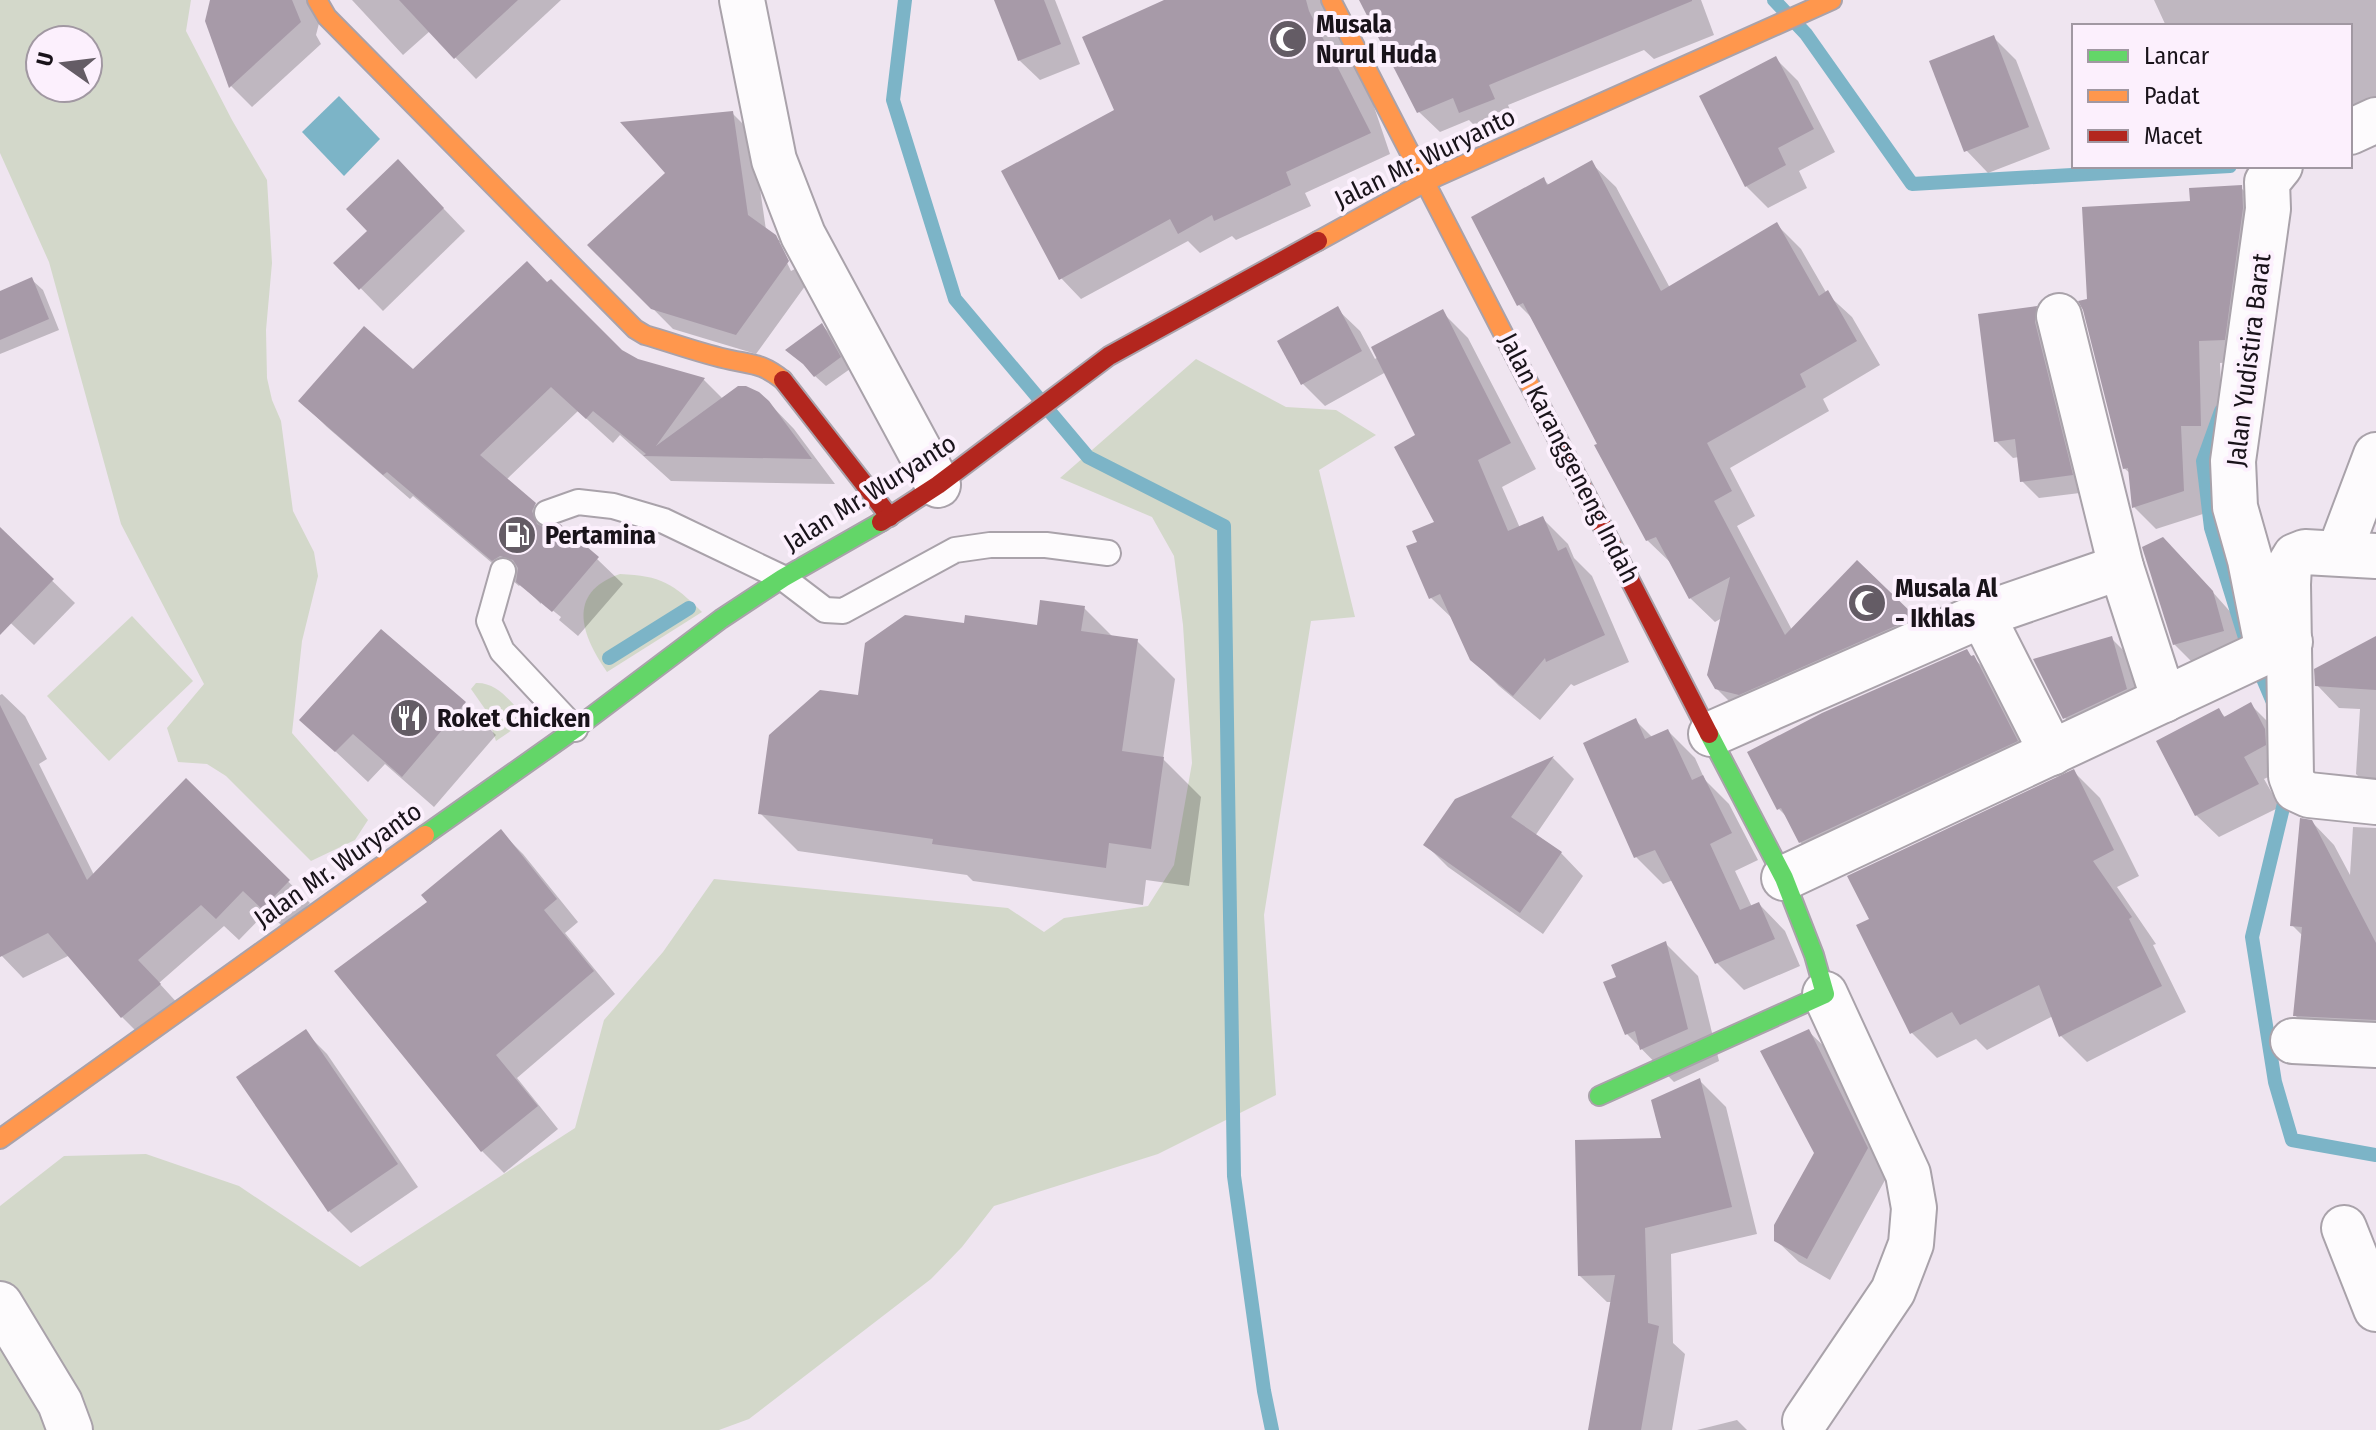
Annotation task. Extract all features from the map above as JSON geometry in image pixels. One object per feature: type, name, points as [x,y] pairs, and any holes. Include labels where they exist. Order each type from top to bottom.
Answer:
[{"type":"street","points":[[317,0],[327,17],[635,329],[645,335],[731,360],[752,362],[772,371],[787,383],[890,517]]},
{"type":"street","points":[[742,0],[774,160],[803,235],[953,474]]},
{"type":"street","name":"Jalan Karanggeneng Indah","points":[[1331,0],[1784,878],[1814,955],[1825,994]]},
{"type":"street","name":"Jalan Mr. Wuryanto","points":[[0,1139],[575,729],[721,619],[783,578],[890,517],[953,474],[1109,356],[1427,181],[1827,2]]},
{"type":"street","points":[[2352,131],[2376,120]]},
{"type":"street","name":"Jalan Yudistira Barat","points":[[2265,652],[2250,560],[2235,507],[2233,461],[2268,209],[2267,182],[2278,168]]},
{"type":"street","points":[[2059,316],[2121,567],[2164,700]]},
{"type":"street","points":[[2376,455],[2357,554],[2305,552],[2295,556],[2289,566],[2265,652],[2296,789],[2309,795],[2376,802]]},
{"type":"street","points":[[1711,734],[1982,615],[2121,567]]},
{"type":"street","points":[[1982,615],[2052,753]]},
{"type":"street","points":[[1784,878],[2265,652]]},
{"type":"street","points":[[1599,1096],[1825,994],[1908,1174],[1914,1208],[1911,1244],[1893,1291],[1805,1421]]},
{"type":"street","points":[[2293,1041],[2376,1045]]},
{"type":"street","points":[[2344,1228],[2376,1309]]},
{"type":"street","points":[[0,1304],[60,1403],[70,1430]]},
{"type":"lane","points":[[547,513],[578,502],[613,506],[664,521],[783,578],[825,610],[843,611],[955,550],[990,545],[1046,545],[1108,553]]},
{"type":"lane","points":[[503,571],[489,621],[502,651],[575,729]]},
{"type":"shaded area","points":[[0,0],[191,0],[186,31],[267,180],[272,263],[266,330],[267,378],[281,421],[293,511],[314,552],[318,576],[302,641],[292,733],[368,820],[355,840],[311,861],[226,776],[207,764],[178,762],[167,728],[204,684],[121,524],[49,262],[0,153]]},
{"type":"shaded area","points":[[1196,359],[1286,407],[1336,410],[1376,435],[1319,470],[1355,617],[1311,621],[1264,915],[1276,1095],[1158,1154],[994,1206],[962,1247],[931,1279],[749,1419],[719,1430],[0,1430],[0,1206],[64,1156],[146,1154],[239,1186],[360,1267],[575,1128],[604,1020],[663,952],[714,879],[1008,908],[1044,932],[1064,918],[1148,906],[1174,865],[1192,763],[1183,625],[1174,556],[1152,517],[1060,478]]},
{"type":"shaded area","points":[[620,574],[666,583],[702,612],[607,672],[586,630],[585,604],[591,592]]},
{"type":"shaded area","points":[[132,616],[193,681],[109,761],[47,696]]},
{"type":"shaded area","points":[[476,683],[499,690],[527,720],[496,741],[485,709],[471,689]]},
{"type":"water","points":[[339,96],[380,139],[344,176],[302,132]]},
{"type":"building","points":[[210,0],[292,0],[301,22],[229,88],[205,21]]},
{"type":"building","points":[[399,0],[518,0],[454,59]]},
{"type":"building","points":[[994,0],[1044,0],[1061,44],[1018,61]]},
{"type":"building","points":[[1164,0],[1306,0],[1371,133],[1286,172],[1291,185],[1214,221],[1212,215],[1178,234],[1170,219],[1059,280],[1001,171],[1114,110],[1082,37]]},
{"type":"building","points":[[1359,0],[1692,1],[1489,85],[1495,99],[1459,113],[1453,98],[1417,113]]},
{"type":"building","points":[[1994,35],[2029,127],[1964,152],[1929,61]]},
{"type":"building","points":[[1776,56],[1814,129],[1778,148],[1786,165],[1745,187],[1699,96]]},
{"type":"building","points":[[733,111],[748,215],[776,235],[789,261],[736,335],[651,309],[587,245],[665,173],[620,122]]},
{"type":"building","points":[[398,159],[444,208],[359,290],[333,263],[367,231],[346,209]]},
{"type":"building","points":[[1592,160],[1661,291],[1777,222],[1819,296],[1828,290],[1857,341],[1800,374],[1806,387],[1707,443],[1732,491],[1714,501],[1785,635],[1857,560],[1916,617],[1739,695],[1715,689],[1707,675],[1730,577],[1689,599],[1656,537],[1646,541],[1523,303],[1517,306],[1471,217],[1544,177],[1547,185]]},
{"type":"building","points":[[2242,185],[2243,208],[2225,340],[2199,341],[2201,426],[2181,426],[2184,491],[2132,508],[2128,468],[2123,469],[2083,310],[2078,301],[2087,299],[2082,207],[2190,201],[2189,188]]},
{"type":"building","points":[[527,261],[547,282],[551,279],[622,350],[638,359],[705,378],[656,446],[738,386],[746,386],[769,401],[812,459],[643,456],[646,454],[593,411],[586,419],[551,387],[480,455],[536,503],[532,511],[537,524],[545,528],[560,524],[599,557],[552,612],[516,582],[518,568],[513,560],[500,556],[492,561],[387,472],[383,475],[298,401],[364,326],[413,369]]},
{"type":"building","points":[[32,277],[49,319],[0,340],[0,291]]},
{"type":"building","points":[[1338,306],[1362,351],[1301,385],[1277,341]]},
{"type":"building","points":[[2037,306],[2035,322],[2073,475],[2020,482],[2015,439],[1994,442],[1978,314]]},
{"type":"building","points":[[1443,309],[1511,443],[1478,460],[1508,531],[1543,516],[1558,551],[1566,547],[1605,635],[1546,662],[1545,658],[1513,696],[1470,660],[1440,594],[1429,599],[1406,546],[1417,542],[1412,531],[1434,522],[1394,447],[1415,435],[1371,347]]},
{"type":"building","points":[[822,323],[841,357],[814,377],[785,350]]},
{"type":"building","points":[[0,527],[54,579],[0,635]]},
{"type":"building","points":[[2163,537],[2213,591],[2224,631],[2173,645],[2142,547]]},
{"type":"building","points":[[1040,600],[1085,606],[1081,631],[1138,639],[1122,751],[1164,757],[1151,849],[1109,843],[1106,868],[932,844],[933,839],[758,814],[769,735],[820,690],[858,695],[865,643],[905,615],[964,623],[965,615],[1037,625]]},
{"type":"building","points":[[381,629],[466,702],[402,777],[353,734],[335,752],[299,720]]},
{"type":"building","points":[[2112,636],[2127,689],[2063,719],[2033,659]]},
{"type":"building","points":[[2376,636],[2376,690],[2315,686],[2314,669]]},
{"type":"building","points":[[1967,649],[1971,656],[1974,655],[2018,741],[1799,843],[1781,808],[1777,810],[1747,752],[1822,713]]},
{"type":"building","points":[[2251,702],[2265,729],[2266,745],[2244,757],[2259,784],[2195,816],[2156,741],[2219,708],[2224,717]]},
{"type":"building","points":[[0,705],[87,880],[186,778],[290,880],[262,909],[243,891],[216,919],[201,905],[138,960],[161,984],[121,1018],[48,933],[0,957]]},
{"type":"building","points":[[1636,718],[1645,739],[1668,729],[1692,780],[1703,775],[1732,833],[1710,844],[1740,910],[1759,902],[1775,939],[1715,964],[1655,850],[1634,858],[1583,743]]},
{"type":"building","points":[[1554,756],[1511,817],[1562,852],[1520,913],[1423,845],[1455,799]]},
{"type":"building","points":[[2074,769],[2114,850],[2093,861],[2132,917],[2129,919],[2162,986],[2059,1037],[2039,985],[1960,1025],[1952,1012],[1910,1034],[1856,925],[1869,919],[1847,876]]},
{"type":"building","points":[[2300,818],[2312,820],[2376,943],[2376,1020],[2293,1016],[2302,927],[2290,926]]},
{"type":"building","points":[[501,829],[557,899],[544,910],[594,971],[496,1055],[538,1106],[481,1152],[334,971],[427,902],[421,895]]},
{"type":"building","points":[[1666,941],[1688,1029],[1640,1050],[1635,1031],[1625,1035],[1603,982],[1616,977],[1611,965]]},
{"type":"building","points":[[306,1029],[398,1164],[328,1212],[236,1077]]},
{"type":"building","points":[[1809,1029],[1868,1148],[1807,1259],[1774,1241],[1774,1225],[1814,1153],[1760,1051]]},
{"type":"building","points":[[1700,1078],[1732,1207],[1645,1228],[1648,1323],[1659,1326],[1641,1430],[1588,1430],[1615,1275],[1578,1276],[1575,1140],[1661,1138],[1651,1100]]},
{"type":"waterway","points":[[905,0],[893,100],[955,299],[1088,457],[1224,526],[1234,1176],[1272,1430]]},
{"type":"waterway","points":[[1774,0],[1806,34],[1912,184],[2195,168]]},
{"type":"waterway","points":[[2221,411],[2203,461],[2211,528],[2246,641]]},
{"type":"waterway","points":[[609,658],[689,608]]},
{"type":"waterway","points":[[2255,660],[2275,707]]},
{"type":"waterway","points":[[2287,791],[2252,937],[2275,1082],[2292,1140],[2376,1155]]},
{"type":"traffic: fast","points":[[425,835],[575,729],[721,619],[783,578],[881,522]]},
{"type":"traffic: fast","points":[[1599,1096],[1825,994],[1814,955],[1784,878],[1709,734]]},
{"type":"traffic: slow","points":[[317,0],[327,17],[635,329],[698,352],[758,366],[783,380]]},
{"type":"traffic: slow","points":[[1331,0],[1538,401]]},
{"type":"traffic: slow","points":[[1318,241],[1427,181],[1832,0]]},
{"type":"traffic: slow","points":[[0,1139],[425,835]]},
{"type":"traffic: jam","points":[[881,522],[938,485],[1109,356],[1318,241]]},
{"type":"traffic: jam","points":[[783,380],[890,517]]},
{"type":"traffic: jam","points":[[1538,401],[1709,734]]},
{"type":"place","name":"Musala Nurul Huda","points":[[1288,39]]},
{"type":"place","name":"Pertamina","points":[[517,535]]},
{"type":"place","name":"Musala Al - Ikhlas","points":[[1867,603]]},
{"type":"place","name":"Roket Chicken","points":[[409,718]]}]
